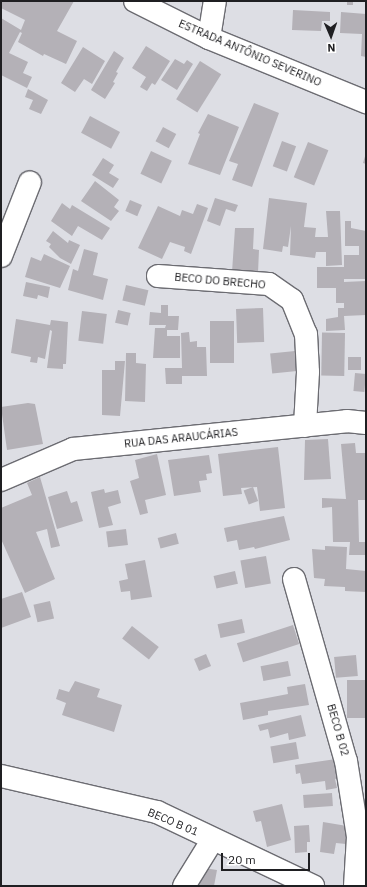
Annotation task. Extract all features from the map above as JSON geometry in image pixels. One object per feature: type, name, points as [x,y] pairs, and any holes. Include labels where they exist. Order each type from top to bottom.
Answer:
[{"type":"street","name":"ESTRADA ANTÔNIO SEVERINO","points":[[135,1],[209,38],[366,102]]},
{"type":"street","points":[[209,38],[215,1]]},
{"type":"street","points":[[1,256],[30,182]]},
{"type":"street","name":"BECO DO BRECHO","points":[[158,276],[269,284],[292,300],[306,334],[308,372],[305,426]]},
{"type":"street","name":"RUA DAS ARAUCÁRIAS","points":[[1,480],[73,449],[347,422],[366,423]]},
{"type":"street","name":"BECO B 02","points":[[294,578],[346,761],[358,837],[355,886]]},
{"type":"street","name":"BECO B 01","points":[[1,776],[157,812],[313,886]]},
{"type":"street","points":[[184,886],[213,839]]},
{"type":"building","points":[[1,1],[74,1],[57,31],[77,41],[66,64],[44,54],[43,56],[18,42],[22,33],[20,32],[9,53],[28,62],[23,73],[32,77],[27,88],[1,75],[1,18],[21,30],[25,20],[1,8]]},
{"type":"building","points":[[347,1],[353,1],[353,5],[347,5]]},
{"type":"building","points":[[293,10],[330,12],[330,21],[322,21],[321,31],[292,30]]},
{"type":"building","points":[[341,12],[366,14],[366,57],[361,56],[362,34],[340,33]]},
{"type":"building","points":[[146,46],[170,61],[155,85],[152,83],[147,91],[140,87],[146,77],[132,68]]},
{"type":"building","points":[[83,47],[105,61],[92,84],[84,79],[75,92],[61,83]]},
{"type":"building","points":[[114,51],[124,58],[116,72],[118,73],[113,82],[115,83],[105,99],[91,90]]},
{"type":"building","points":[[175,59],[184,64],[187,60],[193,64],[177,90],[161,80]]},
{"type":"building","points":[[200,61],[221,74],[197,112],[176,99]]},
{"type":"building","points":[[28,89],[48,100],[41,114],[29,109],[33,100],[25,97]]},
{"type":"building","points":[[254,103],[279,113],[252,187],[232,180],[238,164],[229,161]]},
{"type":"building","points":[[208,114],[239,127],[220,175],[188,164],[200,134],[198,133]]},
{"type":"building","points":[[90,116],[120,132],[111,149],[81,133]]},
{"type":"building","points":[[163,127],[176,134],[169,148],[155,141]]},
{"type":"building","points":[[282,141],[296,146],[287,172],[273,166]]},
{"type":"building","points":[[308,142],[328,150],[314,185],[294,177]]},
{"type":"building","points":[[151,151],[172,161],[161,183],[140,174]]},
{"type":"building","points":[[366,153],[366,164],[363,163]]},
{"type":"building","points":[[103,158],[114,165],[109,173],[119,179],[113,188],[92,175]]},
{"type":"building","points":[[95,181],[119,200],[114,207],[119,211],[111,221],[81,201]]},
{"type":"building","points":[[215,198],[238,205],[235,212],[226,209],[220,226],[207,221]]},
{"type":"building","points":[[269,198],[307,203],[304,227],[316,228],[315,237],[328,237],[326,211],[340,211],[342,265],[326,266],[326,252],[316,252],[315,258],[290,255],[291,226],[288,247],[283,246],[282,252],[263,249]]},
{"type":"building","points":[[130,200],[142,205],[137,216],[125,211]]},
{"type":"building","points":[[62,203],[70,209],[72,205],[110,228],[102,240],[78,226],[72,236],[51,221]]},
{"type":"building","points":[[197,204],[208,208],[191,254],[184,251],[185,247],[170,242],[162,259],[138,248],[158,206],[180,216],[182,210],[193,214]]},
{"type":"building","points":[[345,221],[351,221],[351,228],[366,231],[366,279],[344,279],[344,282],[366,281],[366,315],[344,316],[345,330],[326,331],[326,319],[338,317],[338,308],[344,308],[344,303],[336,303],[336,288],[317,288],[317,267],[344,267],[344,255],[359,255],[359,246],[345,246]]},
{"type":"building","points":[[235,228],[254,228],[253,249],[259,250],[258,273],[232,272]]},
{"type":"building","points":[[53,231],[68,243],[69,240],[80,245],[71,264],[60,258],[49,247],[51,244],[46,241]]},
{"type":"building","points":[[84,249],[98,253],[93,275],[108,279],[103,300],[68,290],[73,269],[78,271]]},
{"type":"building","points":[[44,254],[70,266],[60,288],[25,277],[31,257],[41,261]]},
{"type":"building","points":[[26,282],[50,287],[48,298],[38,295],[37,299],[23,296]]},
{"type":"building","points":[[126,285],[148,290],[145,306],[122,301]]},
{"type":"building","points":[[161,305],[168,305],[168,316],[179,316],[178,330],[167,330],[167,336],[180,336],[180,358],[153,358],[155,328],[165,328],[166,325],[149,325],[150,312],[161,313]]},
{"type":"building","points":[[263,308],[264,342],[237,343],[236,309]]},
{"type":"building","points":[[118,310],[131,313],[128,326],[115,323]]},
{"type":"building","points":[[82,311],[107,314],[103,344],[78,341]]},
{"type":"building","points":[[16,319],[50,325],[51,320],[68,322],[66,364],[63,364],[63,369],[47,368],[52,331],[50,330],[45,359],[38,357],[37,363],[30,362],[31,357],[11,353]]},
{"type":"building","points":[[210,321],[234,321],[234,363],[210,363]]},
{"type":"building","points":[[189,332],[190,342],[197,341],[197,347],[206,347],[207,376],[182,376],[182,384],[166,384],[165,368],[182,368],[181,333]]},
{"type":"building","points":[[322,333],[345,333],[344,376],[321,376]]},
{"type":"building","points":[[295,351],[297,371],[272,374],[270,354]]},
{"type":"building","points":[[126,353],[136,353],[136,363],[146,364],[145,402],[125,401]]},
{"type":"building","points":[[348,357],[361,357],[361,370],[348,370]]},
{"type":"building","points":[[115,361],[125,361],[120,416],[102,415],[102,370],[115,370]]},
{"type":"building","points":[[355,373],[366,374],[364,392],[353,391]]},
{"type":"building","points":[[28,403],[35,404],[43,444],[7,450],[1,407]]},
{"type":"building","points":[[328,439],[331,479],[304,480],[305,440]]},
{"type":"building","points":[[355,443],[356,453],[366,453],[366,500],[358,500],[359,542],[366,542],[366,555],[349,555],[350,542],[333,542],[332,507],[322,508],[322,498],[346,499],[341,444]]},
{"type":"building","points":[[278,447],[285,508],[260,511],[257,487],[241,488],[242,494],[223,496],[218,454]]},
{"type":"building","points":[[157,454],[166,495],[145,500],[148,513],[140,515],[130,481],[139,478],[135,460]]},
{"type":"building","points":[[209,455],[212,473],[206,474],[207,480],[199,481],[201,492],[174,496],[168,460]]},
{"type":"building","points":[[40,477],[60,546],[51,548],[47,529],[36,532],[55,579],[25,593],[1,539],[1,508],[32,495],[27,483]]},
{"type":"building","points":[[253,487],[258,501],[249,505],[244,490]]},
{"type":"building","points":[[104,489],[105,493],[118,490],[121,503],[108,507],[113,525],[99,528],[91,492]]},
{"type":"building","points":[[67,491],[71,503],[77,501],[83,521],[57,529],[48,497]]},
{"type":"building","points":[[284,516],[290,540],[255,549],[254,547],[239,550],[237,540],[227,542],[224,528]]},
{"type":"building","points":[[126,529],[128,545],[108,547],[106,531]]},
{"type":"building","points":[[176,533],[179,544],[160,549],[158,538]]},
{"type":"building","points":[[325,546],[347,547],[346,569],[366,571],[366,592],[345,591],[345,587],[324,586],[325,579],[314,578],[312,549],[325,550]]},
{"type":"building","points":[[266,556],[271,584],[245,588],[240,561]]},
{"type":"building","points":[[145,560],[152,597],[131,600],[130,591],[121,592],[119,581],[128,579],[125,564]]},
{"type":"building","points":[[235,571],[238,584],[216,589],[214,576]]},
{"type":"building","points":[[22,592],[31,617],[1,628],[1,599]]},
{"type":"building","points":[[50,601],[54,619],[37,622],[33,605]]},
{"type":"building","points":[[242,619],[245,633],[220,638],[218,624]]},
{"type":"building","points":[[293,625],[299,644],[243,662],[237,643]]},
{"type":"building","points":[[132,626],[159,647],[149,660],[122,639]]},
{"type":"building","points":[[206,654],[211,666],[199,671],[194,659]]},
{"type":"building","points":[[356,655],[358,676],[336,678],[334,657]]},
{"type":"building","points":[[288,661],[291,676],[263,681],[261,666]]},
{"type":"building","points":[[347,680],[366,680],[366,718],[347,718]]},
{"type":"building","points":[[75,681],[100,689],[97,697],[122,705],[114,732],[62,715],[66,703],[56,699],[59,689],[69,692]]},
{"type":"building","points":[[305,684],[309,705],[268,711],[268,715],[243,720],[240,703],[288,694],[287,687]]},
{"type":"building","points":[[301,715],[306,736],[289,740],[288,733],[270,738],[268,729],[260,731],[258,725]]},
{"type":"building","points":[[296,742],[299,759],[273,763],[270,747]]},
{"type":"building","points":[[336,759],[338,778],[335,779],[337,788],[326,790],[325,781],[302,784],[300,773],[296,774],[295,765]]},
{"type":"building","points":[[332,793],[333,806],[304,808],[303,795]]},
{"type":"building","points":[[282,804],[291,840],[267,847],[261,821],[256,822],[253,811]]},
{"type":"building","points":[[323,822],[347,826],[346,844],[336,843],[334,854],[320,852]]},
{"type":"building","points":[[309,825],[310,842],[307,842],[307,852],[295,853],[294,826]]},
{"type":"building","points":[[204,868],[217,870],[214,886],[199,886]]}]
